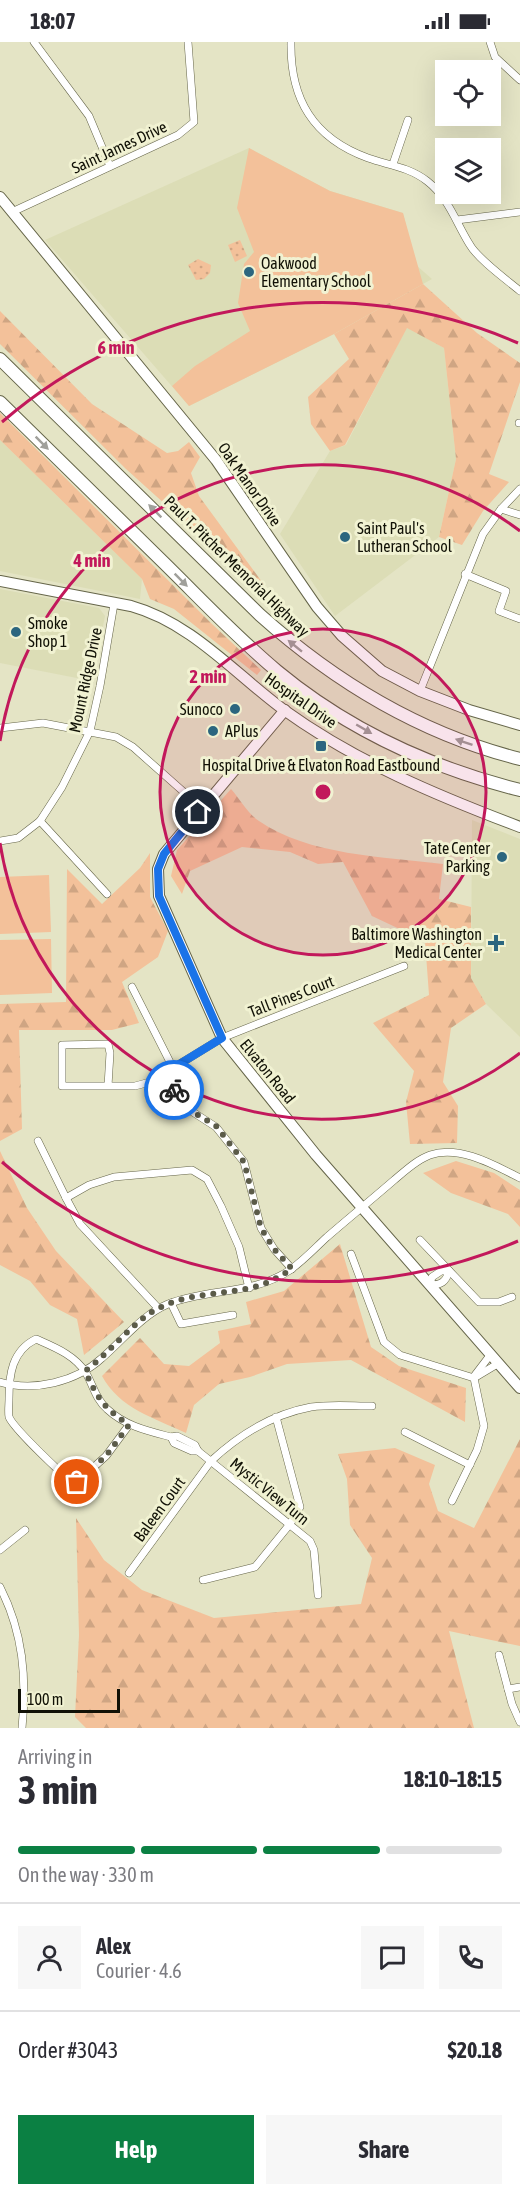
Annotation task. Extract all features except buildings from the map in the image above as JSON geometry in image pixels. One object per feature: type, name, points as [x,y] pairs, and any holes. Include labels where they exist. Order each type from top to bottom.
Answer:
[{"type":"highway","name":"Paul T. Pitcher Memorial Highway","points":[[0,359],[293,645],[382,705],[458,740],[520,759]]},
{"type":"highway","points":[[0,402],[238,636],[304,692],[348,720],[409,753],[450,769],[520,790]]},
{"type":"street","points":[[34,42],[89,116],[110,166]]},
{"type":"street","name":"Saint James Drive","points":[[12,212],[178,135],[194,122],[188,42]]},
{"type":"street","points":[[291,42],[294,82],[301,103],[318,128],[344,148],[371,159],[393,164],[427,181],[446,201],[471,247],[520,291]]},
{"type":"street","points":[[490,42],[495,57],[520,80]]},
{"type":"street","points":[[393,164],[408,120]]},
{"type":"street","name":"Oak Manor Drive","points":[[0,197],[216,460],[317,607],[342,636],[382,671],[420,691],[469,710],[520,725]]},
{"type":"street","points":[[457,220],[520,212]]},
{"type":"street","points":[[420,691],[465,574],[483,534],[501,509],[520,489]]},
{"type":"street","points":[[501,509],[520,515]]},
{"type":"street","points":[[465,574],[506,591],[499,611],[520,619]]},
{"type":"street","name":"Hospital Drive","points":[[0,581],[149,611],[172,621],[285,710],[367,762],[520,827]]},
{"type":"street","name":"Mount Ridge Drive","points":[[40,821],[62,787],[90,731],[114,604]]},
{"type":"street","name":"Elvaton Road","points":[[285,710],[172,842],[158,869],[159,896],[222,1038],[316,1155],[520,1388]]},
{"type":"street","points":[[0,728],[43,723],[116,737],[133,747],[186,794]]},
{"type":"street","points":[[0,841],[18,838],[40,821],[107,894]]},
{"type":"street","name":"Tall Pines Court","points":[[108,1086],[110,1053],[108,1044],[62,1045],[62,1086],[108,1086],[135,1086],[165,1078],[173,1068],[222,1038],[404,966]]},
{"type":"street","points":[[132,987],[173,1068],[169,1084],[188,1109],[216,1126],[244,1162],[261,1228],[274,1249],[292,1269]]},
{"type":"street","points":[[38,1141],[80,1224],[158,1308]]},
{"type":"street","points":[[0,1382],[9,1384],[51,1383],[85,1371],[100,1361],[158,1308],[198,1294],[249,1288],[271,1281],[292,1269],[362,1207],[414,1165],[429,1156],[444,1152],[461,1153],[520,1178]]},
{"type":"street","points":[[66,1198],[89,1185],[114,1177],[192,1170],[207,1179],[221,1206],[239,1247],[249,1288]]},
{"type":"street","points":[[420,1240],[479,1302],[499,1302],[512,1297]]},
{"type":"street","points":[[351,1254],[384,1342],[390,1349],[400,1355],[474,1378],[499,1363]]},
{"type":"street","points":[[430,1285],[439,1285],[447,1279],[449,1271]]},
{"type":"street","points":[[171,1303],[181,1324],[233,1315]]},
{"type":"street","points":[[85,1371],[68,1355],[36,1339],[26,1344],[11,1368],[9,1417],[22,1434],[74,1485],[106,1456],[129,1425]]},
{"type":"street","points":[[452,1501],[477,1450],[484,1426],[474,1378],[491,1354]]},
{"type":"street","name":"Mystic View Turn","points":[[85,1371],[94,1392],[106,1409],[129,1425],[171,1437],[177,1436],[195,1445],[198,1451],[310,1541],[314,1551],[318,1595]]},
{"type":"street","name":"Baleen Court","points":[[129,1573],[210,1461],[224,1449],[264,1422],[276,1417],[312,1407],[372,1406]]},
{"type":"street","points":[[203,1580],[255,1567],[290,1524],[300,1507],[276,1417]]},
{"type":"street","points":[[405,1432],[470,1465]]},
{"type":"street","points":[[0,1550],[25,1530]]},
{"type":"street","points":[[0,1587],[14,1619],[24,1666],[25,1696],[22,1728]]},
{"type":"street","points":[[499,1655],[512,1704],[520,1722]]},
{"type":"street","points":[[508,1689],[520,1687]]},
{"type":"shaded area","name":"Oakwood Elementary School","points":[[249,148],[330,191],[403,213],[416,265],[432,279],[334,334],[189,406],[45,240]]},
{"type":"shaded area","points":[[407,327],[444,348],[456,459],[439,537],[335,616],[280,534],[330,451],[346,445]]},
{"type":"shaded area","points":[[0,440],[142,579],[140,599],[0,571]]},
{"type":"shaded area","points":[[0,589],[99,608],[105,616],[92,681],[0,663]]},
{"type":"shaded area","name":"Baltimore Washington Medical Center","points":[[472,820],[520,839],[520,1037],[486,1004],[471,978]]},
{"type":"green space","points":[[249,148],[330,191],[403,213],[423,284],[334,334],[189,406],[172,386],[195,366],[250,331],[238,303],[244,264],[254,252],[237,208]]},
{"type":"green space","points":[[240,240],[247,256],[235,262],[228,245]]},
{"type":"green space","points":[[198,259],[211,265],[210,273],[204,279],[196,280],[188,265]]},
{"type":"green space","points":[[423,284],[477,333],[520,363],[520,382],[489,474],[509,482],[483,511],[462,545],[439,537],[456,459],[444,348],[407,328],[345,445],[330,451],[311,424],[308,397],[349,359],[334,334]]},
{"type":"green space","points":[[0,311],[92,404],[167,453],[178,451],[189,442],[200,457],[191,473],[199,496],[273,597],[266,605],[196,532],[126,469],[0,344]]},
{"type":"green space","points":[[0,413],[261,670],[257,675],[174,609],[150,599],[142,579],[0,440]]},
{"type":"green space","points":[[231,789],[255,818],[300,841],[347,853],[443,864],[439,899],[471,907],[471,978],[486,1004],[451,1028],[443,1082],[458,1106],[457,1143],[410,1144],[406,1102],[414,1071],[373,1023],[429,995],[425,941],[372,916],[343,862],[318,864],[290,852],[242,847],[190,871],[182,894],[171,876],[177,850]]},
{"type":"green space","points":[[150,853],[150,897],[168,931],[158,957],[122,982],[139,1023],[112,1030],[19,1030],[22,1129],[0,1141],[0,1004],[66,1002],[67,869],[102,904],[140,868]]},
{"type":"green space","points":[[49,875],[51,932],[0,934],[0,877]]},
{"type":"green space","points":[[51,939],[52,993],[0,995],[0,940]]},
{"type":"green space","points":[[0,1151],[27,1208],[56,1251],[124,1322],[84,1355],[77,1319],[50,1305],[30,1281],[0,1265]]},
{"type":"green space","points":[[456,1161],[494,1173],[520,1190],[520,1227],[508,1214],[451,1193],[423,1173]]},
{"type":"green space","points":[[340,1244],[371,1347],[399,1366],[466,1388],[465,1422],[351,1360],[287,1364],[250,1377],[219,1384],[194,1405],[186,1433],[138,1411],[118,1396],[102,1376],[140,1338],[164,1364],[189,1366],[220,1343],[218,1331],[251,1324],[246,1302],[284,1291]]},
{"type":"green space","points":[[520,1439],[520,1646],[449,1631],[474,1728],[86,1728],[75,1717],[79,1635],[76,1518],[104,1560],[142,1590],[214,1618],[361,1604],[372,1558],[350,1525],[347,1479],[338,1454],[395,1448],[435,1465],[429,1484],[438,1511],[474,1528]]},
{"type":"way so far","points":[[77,1482],[106,1456],[129,1425],[106,1409],[94,1392],[85,1371],[100,1361],[158,1308],[198,1294],[249,1288],[263,1284],[292,1269],[274,1249],[261,1228],[244,1162],[216,1126],[188,1109],[174,1090]]},
{"type":"place","name":"Oakwood Elementary School","points":[[249,272]]},
{"type":"place","name":"Saint Paul's Lutheran School","points":[[345,537]]},
{"type":"place","name":"Smoke Shop 1","points":[[16,632]]},
{"type":"place","name":"Sunoco","points":[[235,709]]},
{"type":"place","name":"APlus","points":[[213,731]]},
{"type":"place","name":"Hospital Drive & Elvaton Road Eastbound","points":[[321,746]]},
{"type":"place","name":"Tate Center Parking","points":[[502,857]]},
{"type":"place","name":"Baltimore Washington Medical Center","points":[[496,943]]},
{"type":"route","points":[[174,1090],[169,1084],[173,1068],[222,1038],[159,896],[157,880],[158,869],[164,854],[198,812]]}]
